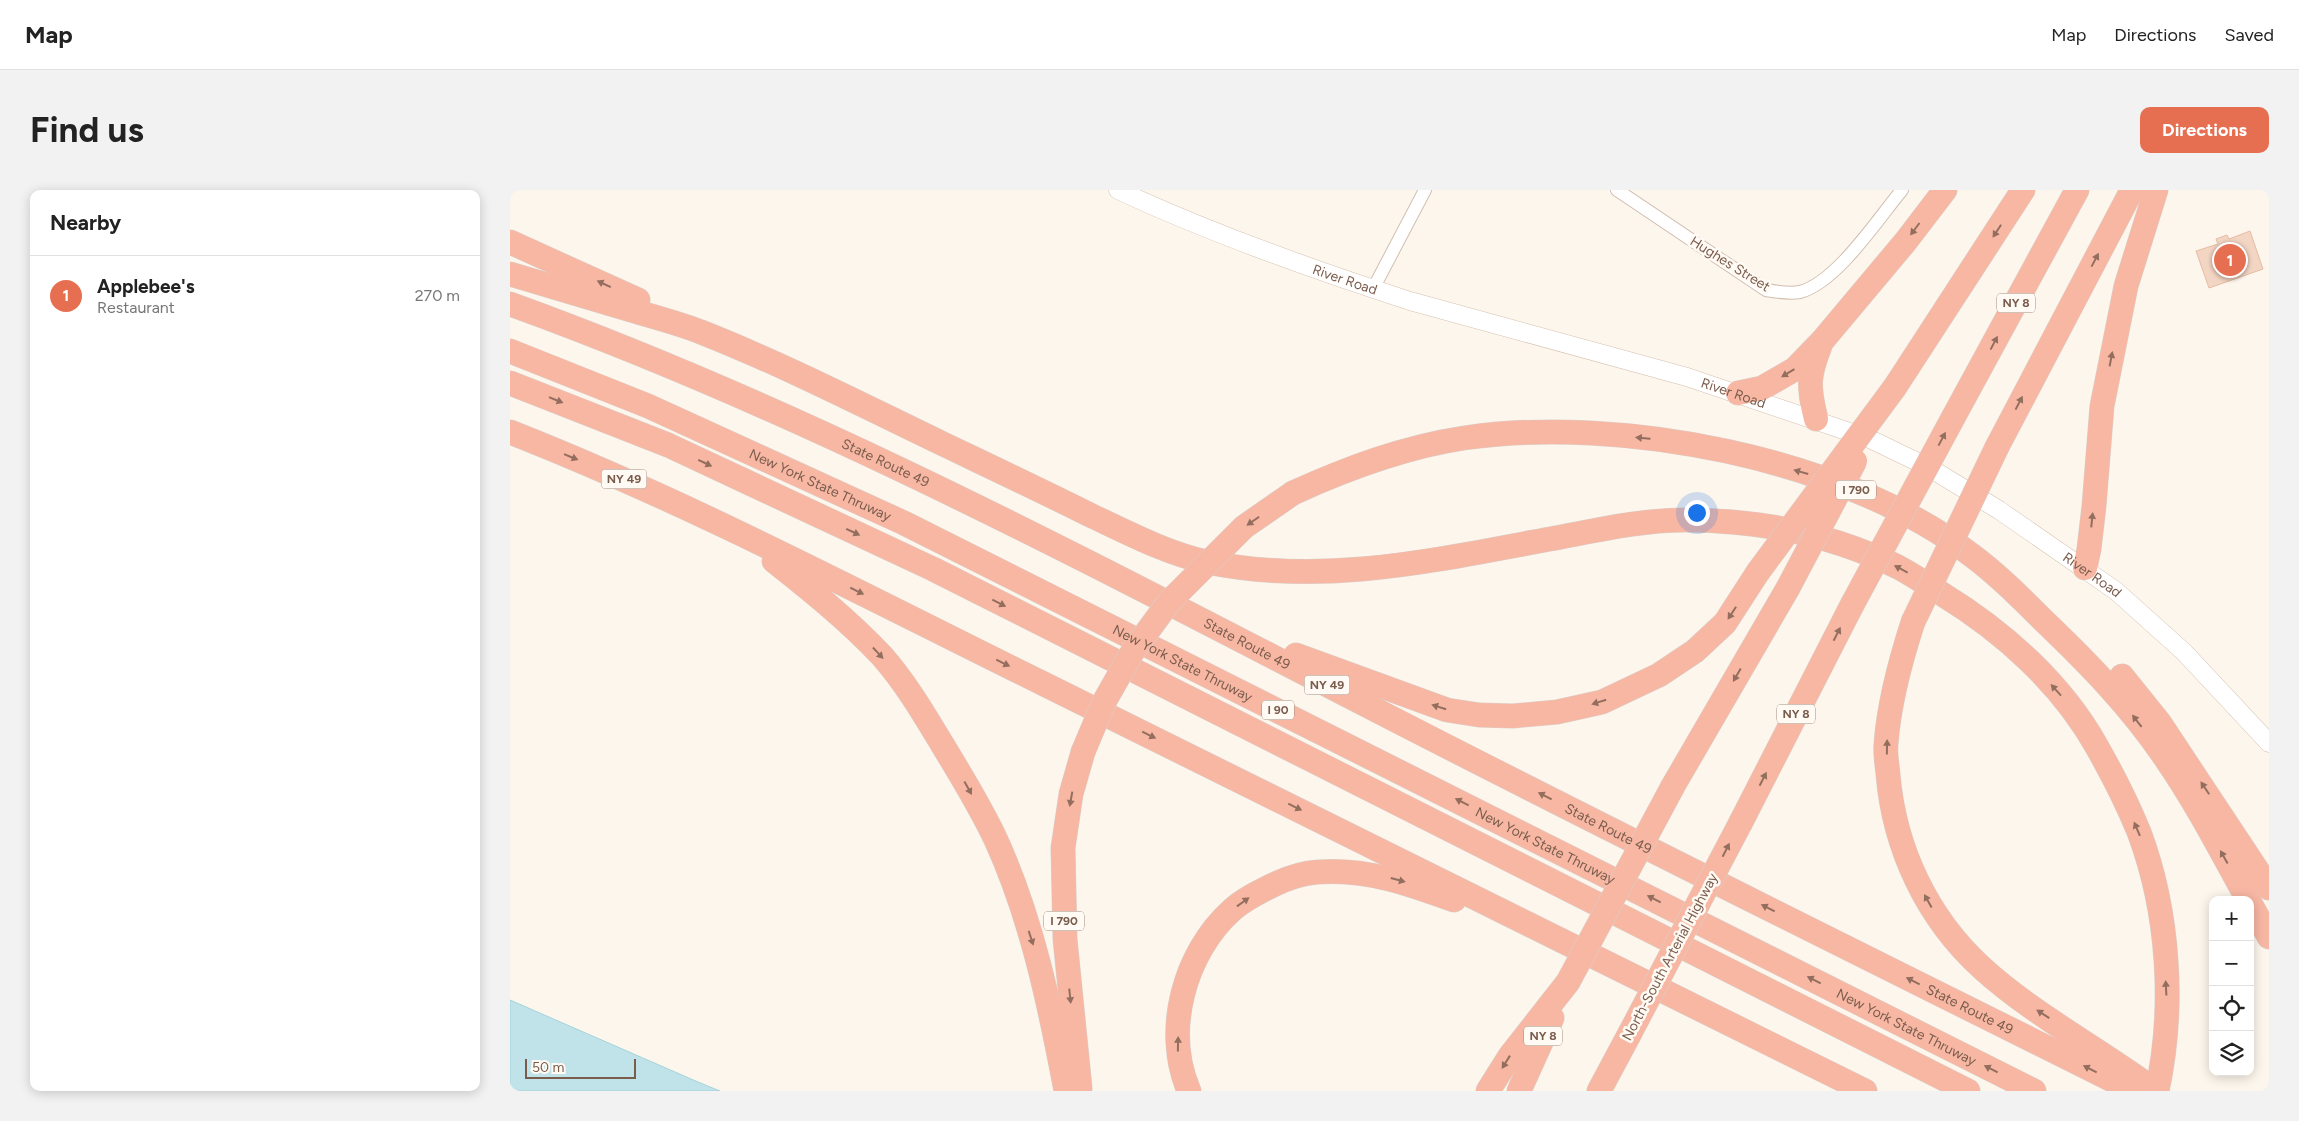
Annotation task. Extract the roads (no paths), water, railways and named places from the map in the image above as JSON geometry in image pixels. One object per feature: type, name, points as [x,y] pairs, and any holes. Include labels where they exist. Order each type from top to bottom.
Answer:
[{"type":"highway","points":[[1738,393],[1762,388],[1795,369],[1823,340],[1906,241],[1945,190]]},
{"type":"highway","name":"NY 8","points":[[1518,1091],[1568,982],[1673,786],[1788,588],[1895,387],[2023,190]]},
{"type":"highway","name":"North-South Arterial Highway","points":[[1599,1091],[1852,605],[2077,190]]},
{"type":"highway","points":[[510,274],[695,329],[767,359],[1132,535],[1201,561],[1255,570],[1323,573],[1403,566],[1628,524],[1681,520],[1736,522],[1788,528],[1838,542],[1899,568],[1976,615],[2023,654],[2066,701],[2092,738],[2116,780],[2140,835],[2155,890],[2163,936],[2166,1003],[2165,1037],[2156,1091],[2024,1002],[1963,950],[1936,915],[1917,881],[1901,843],[1890,803],[1886,746],[1891,698],[1913,622],[1997,447],[2132,190]]},
{"type":"highway","points":[[2085,568],[2091,532],[2102,406],[2126,286],[2156,190]]},
{"type":"highway","points":[[510,242],[663,311],[695,329]]},
{"type":"highway","name":"State Route 49","points":[[510,304],[700,378],[925,481],[1201,620],[1433,740],[2134,1091]]},
{"type":"highway","points":[[1816,419],[1809,391],[1812,366],[1823,340]]},
{"type":"highway","name":"New York State Thruway","points":[[510,351],[648,406],[904,523],[2034,1091]]},
{"type":"highway","name":"New York State Thruway","points":[[510,383],[668,446],[933,570],[1968,1091]]},
{"type":"highway","points":[[1201,620],[1447,710],[1480,715],[1513,716],[1557,712],[1602,702],[1660,675],[1695,651],[1725,623],[1758,572],[1895,387]]},
{"type":"highway","name":"NY 49","points":[[510,432],[595,466],[735,530],[1561,938],[1865,1091]]},
{"type":"highway","name":"I 790","points":[[1080,1091],[1065,939],[1063,848],[1071,794],[1083,752],[1104,702],[1133,651],[1169,602],[1244,528],[1293,493],[1368,462],[1418,447],[1464,438],[1499,434],[1583,433],[1667,440],[1732,452],[1859,491],[1910,516],[1969,553],[2017,594],[2114,691],[2165,757],[2190,797],[2246,896]]},
{"type":"highway","points":[[735,530],[853,627],[883,658],[925,716],[968,787],[995,838],[1038,960],[1066,1091]]},
{"type":"highway","points":[[1969,553],[2075,630],[2121,675],[2160,722],[2269,888]]},
{"type":"highway","points":[[1189,1091],[1178,1053],[1179,1012],[1189,973],[1206,941],[1232,910],[1255,894],[1285,879],[1316,872],[1355,872],[1398,880],[1561,938]]},
{"type":"highway","points":[[2254,911],[2269,937]]},
{"type":"highway","points":[[1488,1091],[1510,1056],[1568,982]]},
{"type":"highway","points":[[1610,1091],[1630,1033]]},
{"type":"highway","points":[[1806,1061],[1836,1091]]},
{"type":"main road","name":"River Road","points":[[1118,190],[1265,252],[1410,302],[1688,377],[1870,438],[1928,468],[1999,510],[2116,591],[2184,652],[2269,743]]},
{"type":"street","points":[[1373,289],[1425,190]]},
{"type":"street","name":"Hughes Street","points":[[1617,190],[1766,290],[1780,293],[1799,292],[1817,285],[1835,271],[1902,190]]},
{"type":"water","points":[[510,1000],[698,1082],[720,1091],[510,1091]]},
{"type":"place","name":"Applebee's","points":[[2230,260]]}]
